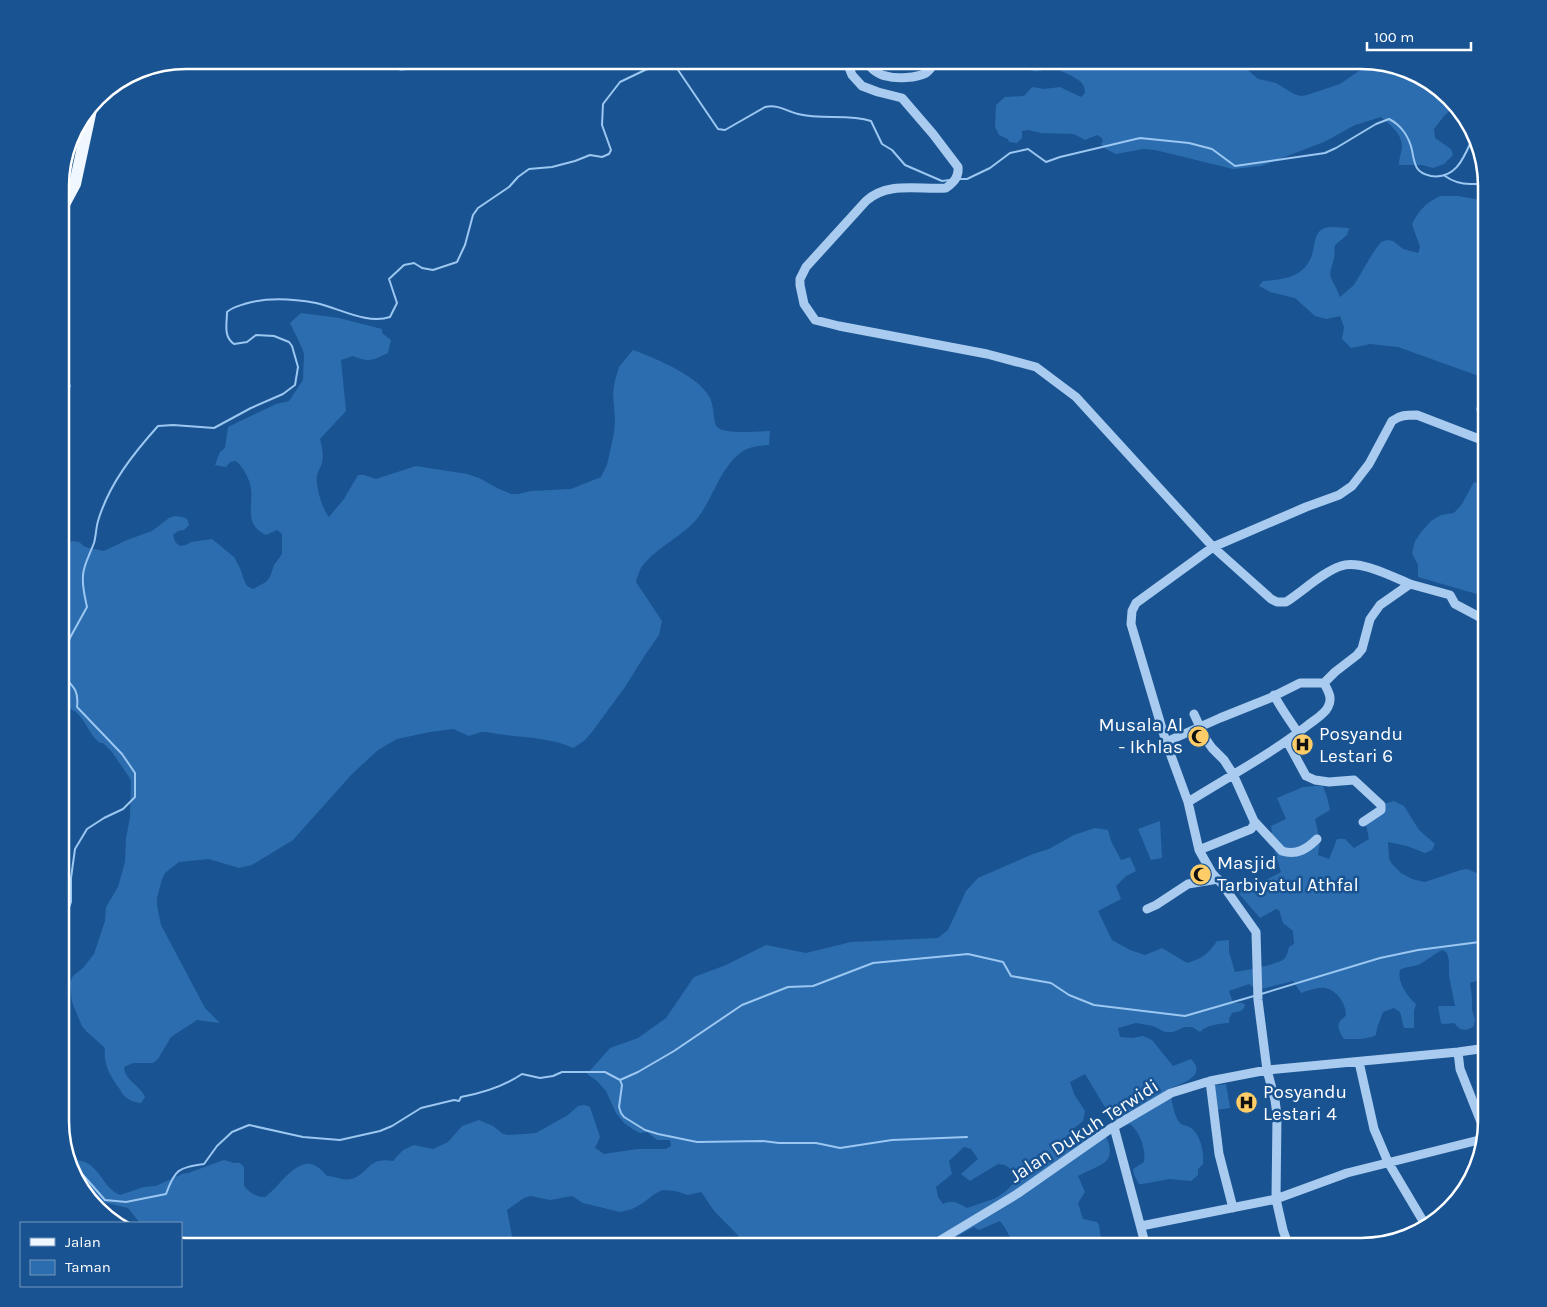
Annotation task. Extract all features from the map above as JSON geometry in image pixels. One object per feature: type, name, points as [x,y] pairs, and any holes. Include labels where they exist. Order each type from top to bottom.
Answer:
[{"type":"main road","points":[[69,195],[75,184],[79,139]]},
{"type":"street","points":[[849,69],[852,76],[862,86],[883,94],[902,98],[933,134],[958,167],[959,173],[946,188],[887,189],[874,194],[866,201],[806,267],[800,279],[804,304],[808,312],[816,320],[986,354],[1036,368],[1076,397],[1213,548],[1271,599],[1277,602],[1286,602],[1331,570],[1346,564],[1366,567],[1410,584],[1450,595],[1455,604],[1478,616]]},
{"type":"street","points":[[874,69],[885,76],[909,77],[924,73],[930,69]]},
{"type":"street","points":[[1286,1238],[1276,1199],[1275,1100],[1267,1070],[1258,1000],[1256,932],[1212,873],[1198,850],[1188,802],[1166,742],[1131,624],[1132,611],[1136,603],[1171,576],[1213,548],[1306,507],[1339,496],[1352,486],[1369,464],[1392,422],[1397,417],[1405,414],[1417,415],[1478,439]]},
{"type":"street","points":[[1166,742],[1300,683],[1324,682],[1362,649],[1370,619],[1380,605],[1410,584]]},
{"type":"street","points":[[1188,802],[1287,741],[1319,716],[1330,701],[1330,695],[1324,682]]},
{"type":"street","points":[[1274,695],[1281,710],[1286,713],[1298,733]]},
{"type":"street","points":[[1194,714],[1212,748],[1224,760],[1233,774],[1254,821],[1282,851],[1286,853],[1306,850],[1318,839]]},
{"type":"street","points":[[1287,741],[1306,776],[1314,780],[1329,782],[1354,780],[1381,805],[1381,810],[1363,822]]},
{"type":"street","points":[[1198,850],[1251,829],[1254,821]]},
{"type":"street","points":[[1147,909],[1188,884],[1218,879]]},
{"type":"street","name":"Jalan Dukuh Terwidi","points":[[944,1238],[1017,1194],[1114,1127],[1171,1093],[1210,1081],[1267,1070],[1478,1049]]},
{"type":"street","points":[[1458,1052],[1460,1069],[1478,1114]]},
{"type":"street","points":[[1359,1062],[1374,1129],[1388,1162],[1423,1221]]},
{"type":"street","points":[[1210,1081],[1218,1154],[1232,1208]]},
{"type":"street","points":[[1114,1127],[1143,1238]]},
{"type":"street","points":[[1140,1226],[1276,1199],[1347,1173],[1476,1141]]},
{"type":"green space","points":[[1029,69],[1047,69],[1038,71]]},
{"type":"green space","points":[[1055,69],[1248,69],[1258,79],[1276,83],[1301,96],[1340,84],[1362,69],[1384,71],[1420,84],[1450,110],[1434,129],[1435,138],[1451,149],[1453,155],[1444,164],[1433,168],[1422,165],[1399,165],[1402,143],[1395,130],[1381,117],[1355,125],[1324,142],[1261,166],[1233,169],[1155,150],[1143,149],[1116,154],[1101,144],[1102,138],[1097,135],[1085,140],[1074,134],[1041,133],[1028,130],[1022,131],[1022,138],[1017,143],[1009,142],[1008,139],[999,135],[995,127],[996,105],[1005,97],[1024,96],[1032,87],[1044,89],[1060,87],[1081,97],[1085,93],[1084,87],[1079,80]]},
{"type":"green space","points":[[1440,196],[1458,196],[1478,199],[1478,376],[1398,347],[1370,344],[1351,348],[1342,339],[1344,327],[1340,316],[1327,319],[1315,316],[1295,298],[1270,292],[1259,286],[1263,281],[1288,277],[1297,274],[1303,269],[1312,255],[1317,235],[1321,230],[1331,227],[1349,228],[1347,235],[1335,245],[1330,272],[1340,297],[1354,285],[1381,242],[1393,241],[1403,249],[1418,253],[1420,247],[1412,224],[1423,207]]},
{"type":"green space","points":[[301,313],[339,318],[382,329],[382,333],[391,340],[388,353],[371,360],[353,356],[341,360],[346,411],[320,439],[323,460],[317,475],[318,491],[329,517],[344,499],[358,475],[376,479],[416,466],[467,474],[511,494],[571,489],[601,477],[607,465],[614,433],[613,393],[615,380],[619,367],[633,350],[676,369],[696,382],[710,398],[717,427],[734,432],[770,431],[769,445],[749,448],[735,458],[722,475],[696,520],[653,555],[641,568],[636,582],[662,621],[659,635],[625,687],[584,741],[573,748],[553,741],[487,732],[469,736],[453,729],[397,739],[378,750],[352,774],[293,840],[252,865],[239,868],[209,859],[179,862],[165,873],[157,898],[161,925],[205,1008],[220,1023],[197,1020],[171,1037],[158,1059],[153,1063],[133,1063],[124,1067],[127,1076],[145,1097],[141,1103],[135,1102],[125,1096],[113,1079],[106,1064],[105,1048],[82,1026],[72,1002],[70,982],[73,976],[83,968],[94,954],[105,921],[106,907],[118,887],[125,862],[126,838],[130,817],[131,780],[112,752],[92,735],[80,716],[71,709],[69,711],[69,542],[79,542],[85,547],[104,551],[152,531],[169,518],[175,516],[182,517],[187,519],[189,525],[184,530],[178,531],[173,535],[175,542],[180,546],[191,542],[212,539],[234,557],[247,586],[253,589],[266,582],[282,554],[282,534],[277,530],[266,535],[255,526],[251,515],[249,481],[239,464],[236,461],[230,462],[226,467],[215,465],[220,452],[225,448],[228,427],[276,404],[289,401],[303,380],[304,354],[290,323]]},
{"type":"green space","points":[[1474,482],[1478,484],[1478,594],[1418,577],[1418,565],[1412,553],[1415,541],[1431,521],[1441,515],[1454,513],[1462,504]]},
{"type":"green space","points":[[1323,786],[1330,810],[1315,819],[1320,841],[1318,855],[1329,859],[1337,839],[1345,839],[1354,848],[1369,839],[1366,825],[1383,804],[1394,801],[1404,806],[1419,830],[1435,844],[1432,850],[1425,853],[1407,846],[1388,842],[1389,859],[1401,873],[1412,879],[1425,882],[1467,869],[1478,874],[1478,981],[1470,983],[1472,1010],[1475,1019],[1474,1026],[1463,1030],[1454,1023],[1441,1023],[1438,1006],[1455,1006],[1449,976],[1449,961],[1447,953],[1443,950],[1420,964],[1400,970],[1399,975],[1403,988],[1416,1004],[1414,1028],[1404,1028],[1400,1012],[1394,1008],[1383,1012],[1376,1035],[1344,1039],[1339,1026],[1340,1021],[1346,1015],[1346,1011],[1343,1002],[1337,995],[1325,988],[1301,993],[1293,981],[1257,990],[1249,984],[1229,991],[1233,1003],[1242,1003],[1245,1005],[1243,1009],[1232,1013],[1229,1023],[1210,1026],[1200,1032],[1192,1027],[1185,1027],[1173,1032],[1165,1032],[1153,1026],[1136,1023],[1118,1028],[1120,1037],[1132,1038],[1143,1036],[1152,1040],[1173,1066],[1191,1059],[1195,1065],[1195,1075],[1186,1082],[1169,1089],[1174,1112],[1178,1120],[1181,1124],[1191,1128],[1197,1135],[1202,1150],[1203,1164],[1198,1169],[1198,1175],[1191,1181],[1170,1179],[1139,1184],[1133,1169],[1144,1162],[1144,1157],[1143,1146],[1137,1131],[1130,1124],[1121,1127],[1111,1117],[1085,1074],[1070,1082],[1074,1094],[1085,1111],[1083,1121],[1073,1129],[1073,1135],[1078,1139],[1095,1130],[1103,1129],[1110,1149],[1110,1155],[1107,1160],[1078,1176],[1085,1192],[1078,1203],[1083,1219],[1097,1222],[1101,1238],[1010,1238],[1000,1221],[979,1230],[974,1227],[954,1238],[740,1238],[715,1212],[701,1192],[688,1195],[662,1190],[632,1209],[620,1212],[583,1203],[572,1196],[550,1200],[531,1196],[524,1198],[507,1210],[512,1238],[182,1238],[182,1222],[139,1222],[128,1208],[102,1202],[88,1186],[76,1160],[90,1165],[108,1186],[120,1195],[144,1187],[156,1186],[182,1174],[224,1160],[240,1163],[244,1167],[244,1186],[253,1194],[265,1197],[288,1174],[302,1165],[316,1166],[327,1176],[351,1179],[357,1177],[373,1163],[385,1160],[393,1161],[403,1150],[414,1145],[433,1149],[448,1142],[462,1126],[479,1120],[493,1126],[503,1134],[536,1133],[568,1115],[578,1106],[584,1105],[590,1107],[600,1137],[595,1148],[604,1154],[637,1149],[666,1149],[671,1146],[670,1140],[657,1140],[647,1132],[640,1133],[624,1123],[616,1113],[606,1091],[587,1074],[610,1048],[638,1038],[666,1018],[694,977],[726,965],[766,945],[806,953],[851,942],[938,938],[948,930],[966,891],[978,878],[1049,849],[1074,835],[1095,828],[1108,830],[1111,841],[1121,860],[1130,857],[1136,871],[1126,876],[1116,886],[1121,899],[1098,911],[1112,940],[1130,950],[1145,955],[1162,948],[1187,963],[1204,955],[1217,941],[1229,940],[1229,952],[1235,972],[1261,967],[1284,959],[1289,947],[1294,944],[1293,931],[1283,923],[1279,910],[1276,909],[1260,918],[1234,888],[1242,883],[1264,881],[1281,872],[1274,849],[1271,826],[1286,819],[1277,798],[1303,787]],"holes":[[[964,1147],[971,1149],[978,1159],[961,1174],[970,1181],[998,1164],[1005,1165],[1021,1176],[996,1198],[967,1208],[958,1203],[943,1204],[938,1197],[936,1187],[952,1174],[949,1161]]]},
{"type":"green space","points":[[1160,821],[1162,858],[1151,860],[1138,829]]},
{"type":"green space","points":[[1226,1084],[1230,1108],[1216,1110],[1212,1086]]},
{"type":"waterway","points":[[69,640],[87,607],[83,588],[83,572],[94,543],[97,524],[103,507],[123,470],[158,426],[173,425],[214,428],[251,408],[283,394],[295,385],[298,367],[289,342],[274,336],[256,335],[247,342],[234,344],[227,334],[227,312],[234,307],[248,303],[282,299],[316,303],[372,319],[390,317],[397,303],[389,279],[404,265],[414,263],[422,268],[433,270],[457,262],[465,245],[473,215],[478,208],[509,187],[518,177],[529,169],[552,167],[590,155],[602,157],[609,154],[611,150],[602,125],[603,104],[620,82],[648,69]]},
{"type":"waterway","points":[[677,69],[718,129],[725,130],[770,106],[807,116],[862,119],[871,121],[882,144],[892,150],[905,165],[942,181],[950,180]]},
{"type":"waterway","points":[[958,179],[967,179],[990,168],[1010,153],[1028,149],[1046,162],[1140,138],[1189,143],[1212,149],[1235,166],[1325,153],[1376,124],[1389,119],[1401,128],[1407,136],[1418,170],[1427,175],[1440,176],[1454,170],[1464,157],[1470,144]]},
{"type":"waterway","points":[[1445,176],[1460,183],[1478,184]]},
{"type":"waterway","points":[[69,682],[75,690],[77,707],[122,754],[135,773],[135,797],[123,809],[87,829],[75,849],[69,907]]},
{"type":"waterway","points":[[1261,994],[1380,958],[1418,950],[1478,942]]},
{"type":"waterway","points":[[620,1080],[674,1051],[742,1005],[788,987],[813,986],[873,963],[968,954],[1003,962],[1011,976],[1051,983],[1069,995],[1094,1005],[1185,1016],[1254,996]]},
{"type":"waterway","points":[[81,1172],[105,1200],[126,1202],[166,1194],[172,1179],[179,1171],[204,1164],[217,1146],[232,1132],[249,1125],[303,1137],[340,1140],[380,1131],[392,1126],[421,1108],[454,1100],[459,1101],[461,1097],[493,1089],[508,1083],[522,1074],[540,1078],[562,1072],[605,1072],[620,1080]]},
{"type":"waterway","points":[[620,1080],[622,1085],[619,1107],[624,1117],[645,1130],[697,1142],[763,1141],[816,1143],[840,1148],[892,1140],[967,1137]]},
{"type":"place","name":"Musala Al - Ikhlas","points":[[1199,736]]},
{"type":"place","name":"Posyandu Lestari 6","points":[[1303,745]]},
{"type":"place","name":"Masjid Tarbiyatul Athfal","points":[[1201,874]]},
{"type":"place","name":"Posyandu Lestari 4","points":[[1247,1103]]}]
